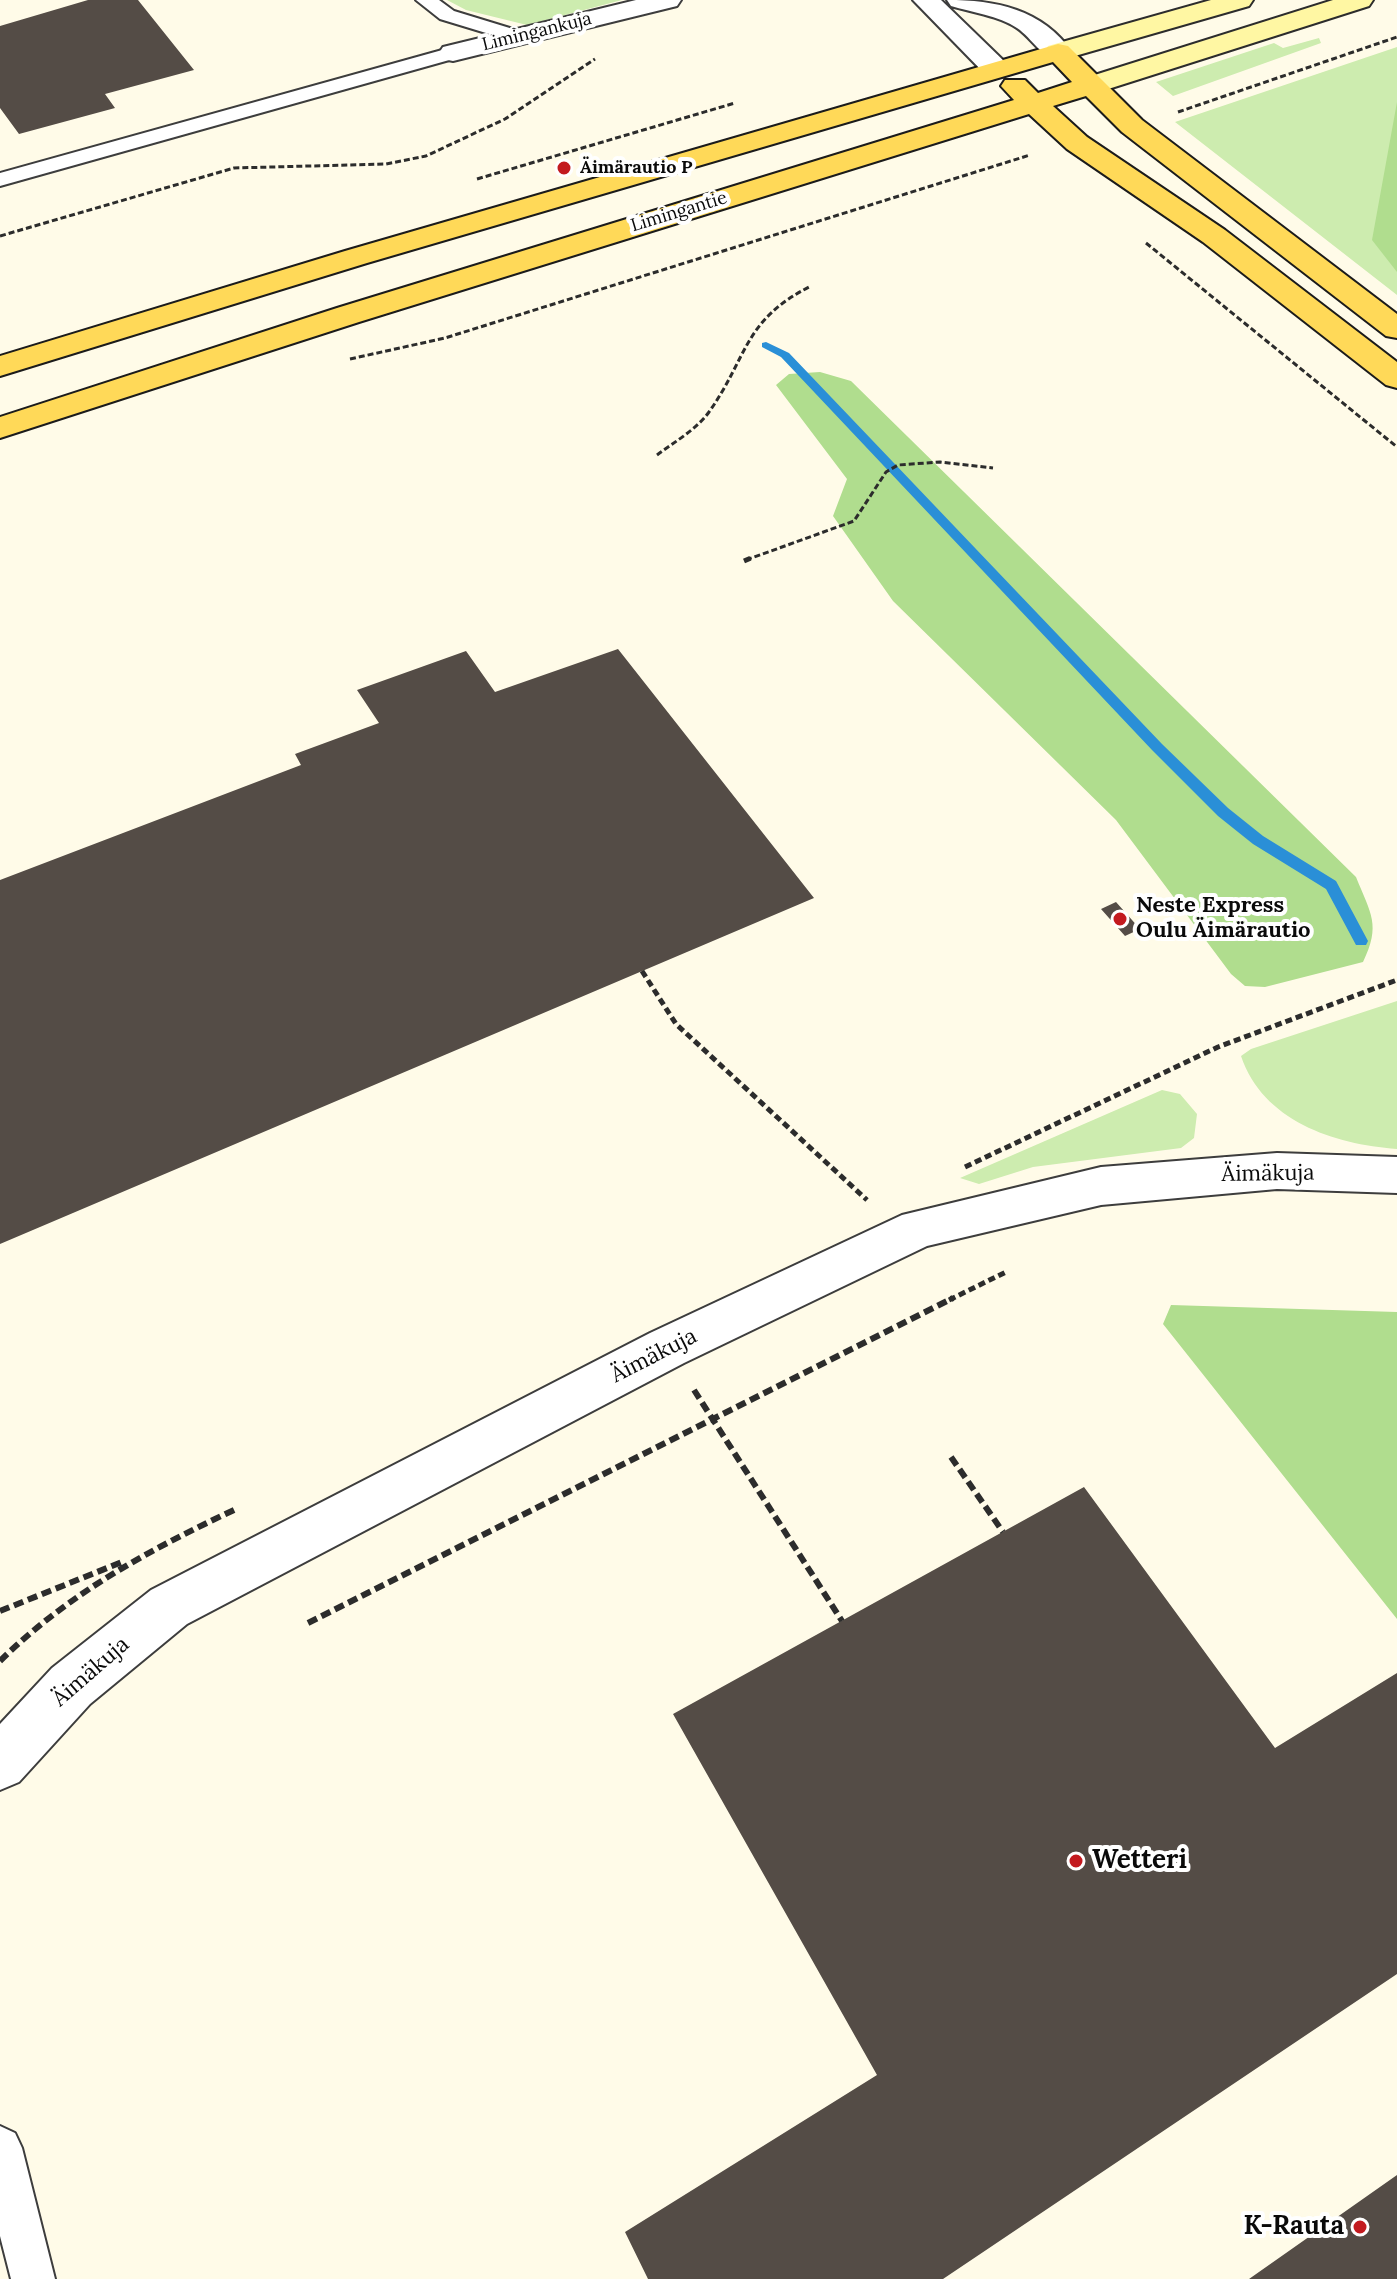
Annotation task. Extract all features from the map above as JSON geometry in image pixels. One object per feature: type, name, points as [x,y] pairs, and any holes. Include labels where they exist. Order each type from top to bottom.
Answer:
[{"type":"main road","points":[[0,366],[996,69],[1240,0]]},
{"type":"main road","name":"Limingantie","points":[[0,428],[348,315],[1360,0]]},
{"type":"main road","points":[[1058,52],[1132,126],[1397,329]]},
{"type":"main road","points":[[996,69],[1077,143],[1214,236],[1397,378]]},
{"type":"street","name":"Limingankuja","points":[[453,53],[668,0]]},
{"type":"street","points":[[926,0],[996,69]]},
{"type":"street","points":[[960,0],[1025,21],[1058,52]]},
{"type":"street","name":"Äimäkuja","points":[[0,1763],[71,1686],[169,1607],[667,1348],[918,1229],[1115,1184],[1277,1171],[1397,1175]]},
{"type":"lane","points":[[426,0],[447,15],[519,37]]},
{"type":"lane","points":[[0,180],[453,53]]},
{"type":"lane","points":[[0,2148],[33,2279]]},
{"type":"path","points":[[0,236],[234,168],[269,163],[406,161],[443,151],[573,77],[597,57],[609,39],[611,14]]},
{"type":"path","points":[[1132,126],[1397,37]]},
{"type":"path","points":[[337,362],[445,338],[1031,155],[1038,161]]},
{"type":"path","points":[[1144,241],[1397,447]]},
{"type":"path","points":[[657,455],[707,414],[757,323],[784,297],[811,286]]},
{"type":"path","points":[[744,561],[854,521],[886,472],[898,465],[940,462],[993,468]]},
{"type":"path","points":[[642,971],[676,1024],[876,1209]]},
{"type":"path","points":[[308,1623],[1006,1272]]},
{"type":"path","points":[[667,1348],[842,1621]]},
{"type":"path","points":[[951,1457],[1003,1532]]},
{"type":"path","points":[[0,1611],[132,1558]]},
{"type":"green space","points":[[447,0],[622,0],[527,25],[466,10]]},
{"type":"green space","points":[[1319,38],[1321,43],[1173,96],[1156,82],[1274,43],[1283,48]]},
{"type":"green space","points":[[1397,47],[1397,295],[1175,122]]},
{"type":"green space","points":[[1397,102],[1397,272],[1372,240]]},
{"type":"green space","points":[[820,372],[851,381],[1356,877],[1370,910],[1373,929],[1363,962],[1265,987],[1245,986],[1231,974],[1116,820],[893,601],[833,516],[847,479],[776,385],[789,374]]},
{"type":"green space","points":[[1397,1001],[1397,1149],[1349,1142],[1303,1125],[1283,1113],[1266,1097],[1251,1078],[1241,1056],[1251,1049]]},
{"type":"green space","points":[[1162,1090],[1180,1094],[1197,1114],[1194,1138],[1181,1148],[1033,1167],[979,1184],[960,1178]]},
{"type":"green space","points":[[1171,1305],[1397,1312],[1397,1619],[1163,1324]]},
{"type":"building","points":[[88,0],[138,0],[194,70],[105,94],[115,108],[19,134],[0,108],[0,26]]},
{"type":"building","points":[[618,649],[814,898],[0,1244],[0,880],[301,765],[295,754],[379,723],[357,690],[466,651],[495,692]]},
{"type":"building","name":"Neste Express Oulu Äimärautio","points":[[1116,902],[1140,929],[1125,936],[1101,909]]},
{"type":"building","name":"Wetteri","points":[[1084,1487],[1275,1748],[1397,1673],[1397,1974],[943,2279],[648,2279],[625,2232],[877,2075],[673,1714]]},
{"type":"building","name":"K-Rauta","points":[[1397,2175],[1397,2279],[1249,2279]]},
{"type":"waterway","points":[[766,345],[785,355],[1157,747],[1223,812],[1258,840],[1331,885],[1361,941]]},
{"type":"place","name":"Äimärautio P","points":[[564,168]]},
{"type":"place","name":"Neste Express Oulu Äimärautio","points":[[1120,919]]},
{"type":"place","name":"Wetteri","points":[[1076,1861]]},
{"type":"place","name":"K-Rauta","points":[[1360,2227]]}]
